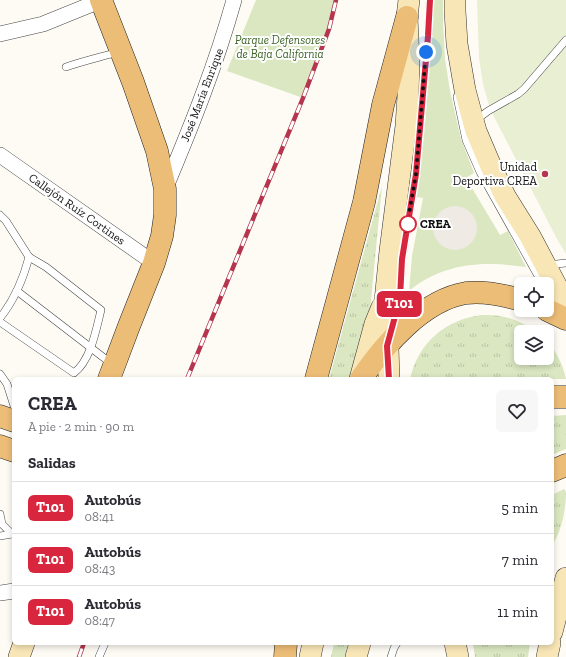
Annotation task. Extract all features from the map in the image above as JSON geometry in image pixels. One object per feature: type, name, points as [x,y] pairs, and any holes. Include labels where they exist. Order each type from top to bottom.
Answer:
[{"type":"main road","points":[[101,0],[133,82],[157,151],[165,189],[165,215],[163,229],[154,263],[111,372]]},
{"type":"main road","points":[[455,0],[457,44],[465,90],[476,131],[506,196],[552,271],[559,309]]},
{"type":"main road","points":[[389,377],[385,301],[406,126],[409,61],[408,8]]},
{"type":"main road","points":[[317,377],[364,202],[383,105],[408,8]]},
{"type":"main road","points":[[362,377],[387,346],[410,322],[423,311],[438,302],[466,293],[479,293],[514,297]]},
{"type":"main road","points":[[361,377],[375,324],[385,301]]},
{"type":"main road","points":[[554,396],[566,396]]},
{"type":"main road","points":[[0,416],[12,420]]},
{"type":"main road","points":[[0,446],[12,450]]},
{"type":"main road","points":[[554,469],[566,465]]},
{"type":"main road","points":[[554,575],[566,562]]},
{"type":"main road","points":[[554,624],[566,578]]},
{"type":"main road","points":[[19,657],[23,645]]},
{"type":"main road","points":[[285,657],[286,645]]},
{"type":"main road","points":[[310,657],[313,645]]},
{"type":"main road","points":[[356,657],[359,645]]},
{"type":"main road","points":[[455,645],[458,657]]},
{"type":"main road","points":[[547,657],[550,645]]},
{"type":"street","points":[[0,34],[43,24],[101,0]]},
{"type":"street","name":"José María Enrique","points":[[165,189],[192,124],[225,32],[234,0]]},
{"type":"street","name":"Callejón Ruíz Cortines","points":[[0,155],[154,263]]},
{"type":"street","points":[[0,593],[12,590]]},
{"type":"lane","points":[[387,346],[400,298],[402,259],[416,174],[430,0]]},
{"type":"lane","points":[[448,0],[448,23]]},
{"type":"lane","points":[[474,121],[524,89],[566,40]]},
{"type":"lane","points":[[66,67],[101,58],[120,51]]},
{"type":"lane","points":[[454,88],[466,140],[480,172],[536,274],[552,271]]},
{"type":"lane","points":[[0,215],[6,221],[28,257],[46,267],[101,310],[91,348],[80,368],[74,373],[0,322]]},
{"type":"lane","points":[[0,318],[10,306],[25,274],[28,257]]},
{"type":"lane","points":[[17,291],[91,348],[111,372]]},
{"type":"lane","points":[[559,309],[566,313]]},
{"type":"lane","points":[[0,374],[7,384],[12,400]]},
{"type":"lane","points":[[0,514],[2,524],[12,533]]},
{"type":"lane","points":[[0,536],[12,534]]},
{"type":"lane","points":[[99,657],[104,645]]},
{"type":"lane","points":[[391,657],[396,645]]},
{"type":"green space","name":"Parque Defensores de Baja California","points":[[256,0],[336,0],[329,29],[303,98],[227,71]]},
{"type":"green space","points":[[434,0],[443,0],[445,59],[450,91],[461,139],[474,173],[466,178],[500,235],[508,231],[526,267],[482,264],[459,267],[438,273],[418,284],[409,291],[412,256],[423,198],[417,197],[426,114]]},
{"type":"green space","name":"Unidad Deportiva CREA","points":[[477,0],[566,0],[566,254],[490,109],[483,84],[479,58]]},
{"type":"green space","points":[[382,186],[370,311],[356,377],[330,377]]},
{"type":"green space","points":[[490,315],[504,317],[524,324],[526,325],[514,325],[514,365],[554,365],[554,350],[566,379],[554,379],[554,377],[411,377],[414,366],[427,344],[436,335],[457,322],[469,317]]},
{"type":"green space","points":[[566,415],[566,449],[554,454],[554,416]]},
{"type":"green space","points":[[564,489],[566,492],[563,519],[554,541],[554,494]]},
{"type":"green space","points":[[334,645],[348,645],[345,657],[331,657]]},
{"type":"green space","points":[[473,645],[530,645],[528,657],[475,657]]},
{"type":"shaded area","points":[[451,206],[459,206],[464,207],[471,212],[476,219],[476,237],[471,244],[464,249],[451,250],[443,247],[436,240],[433,232],[433,224],[436,216],[443,209]]},
{"type":"railway","points":[[188,377],[303,98],[329,29],[336,0]]},
{"type":"railway","points":[[79,657],[83,645]]},
{"type":"bus line","name":"T101","points":[[389,377],[387,346],[400,298],[402,259],[416,174],[430,0]]},
{"type":"place","name":"Unidad Deportiva CREA","points":[[545,174]]},
{"type":"place","name":"CREA","points":[[408,224]]},
{"type":"route","points":[[408,224],[406,231],[416,174],[426,52]]}]
